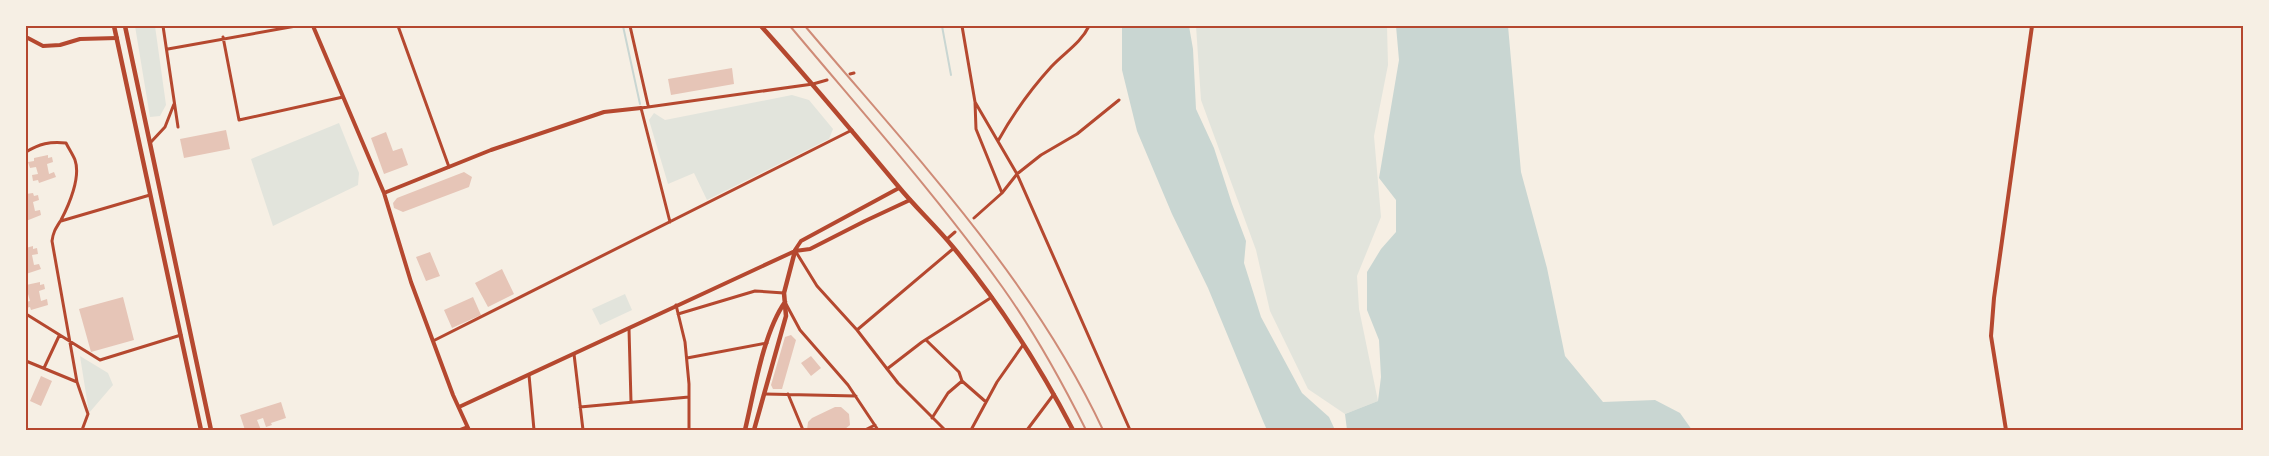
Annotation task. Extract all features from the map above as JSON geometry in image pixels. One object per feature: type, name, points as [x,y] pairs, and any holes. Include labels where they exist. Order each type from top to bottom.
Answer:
[{"type":"main road","points":[[114,26],[201,430]]},
{"type":"main road","points":[[125,26],[211,430]]},
{"type":"main road","points":[[761,26],[813,84],[899,188],[947,239],[992,297],[1024,344],[1073,430]]},
{"type":"main road","points":[[754,430],[786,316],[784,293],[795,251]]},
{"type":"main road","points":[[745,430],[767,343],[778,312],[785,302]]},
{"type":"street","points":[[163,26],[178,127]]},
{"type":"street","points":[[168,49],[223,37],[296,26]]},
{"type":"street","points":[[313,26],[384,193],[411,282],[468,429],[459,430]]},
{"type":"street","points":[[398,26],[449,167]]},
{"type":"street","points":[[630,26],[648,105]]},
{"type":"street","points":[[962,26],[975,102],[976,129],[1002,193]]},
{"type":"street","points":[[998,141],[1015,111],[1052,67],[1085,35],[1089,26]]},
{"type":"street","points":[[2007,430],[1991,336],[1997,275],[2032,26]]},
{"type":"street","points":[[223,37],[239,120],[344,97]]},
{"type":"street","points":[[26,38],[43,46],[60,45],[80,39],[117,38]]},
{"type":"street","points":[[384,193],[449,167],[604,112],[813,84],[827,80]]},
{"type":"street","points":[[974,218],[1002,193],[1017,174],[1041,155],[1077,134],[1119,100]]},
{"type":"street","points":[[151,142],[165,127],[175,101]]},
{"type":"street","points":[[975,102],[1017,174],[1130,430]]},
{"type":"street","points":[[641,108],[670,222]]},
{"type":"street","points":[[433,341],[852,130]]},
{"type":"street","points":[[26,152],[36,145],[52,141],[66,144],[76,162],[71,196],[61,220],[53,230],[52,241],[77,382],[88,414],[82,430]]},
{"type":"street","points":[[795,251],[801,241],[899,188]]},
{"type":"street","points":[[61,220],[150,195]]},
{"type":"street","points":[[459,407],[795,251],[810,249],[865,220],[910,200]]},
{"type":"street","points":[[947,239],[955,232]]},
{"type":"street","points":[[857,330],[954,248]]},
{"type":"street","points":[[795,251],[817,286],[857,330],[887,369],[945,430]]},
{"type":"street","points":[[678,314],[755,291],[784,293]]},
{"type":"street","points":[[887,369],[926,340],[992,297]]},
{"type":"street","points":[[785,302],[800,330],[848,385],[878,430]]},
{"type":"street","points":[[676,305],[686,342],[688,430]]},
{"type":"street","points":[[26,314],[100,360],[181,335]]},
{"type":"street","points":[[629,328],[631,402]]},
{"type":"street","points":[[44,368],[58,336]]},
{"type":"street","points":[[926,340],[959,372],[962,381],[986,402]]},
{"type":"street","points":[[687,358],[767,343]]},
{"type":"street","points":[[971,430],[986,402],[1024,344]]},
{"type":"street","points":[[574,354],[584,430]]},
{"type":"street","points":[[26,361],[77,382]]},
{"type":"street","points":[[529,375],[534,430]]},
{"type":"street","points":[[932,418],[948,393],[962,381]]},
{"type":"street","points":[[764,393],[856,396]]},
{"type":"street","points":[[788,394],[803,430]]},
{"type":"street","points":[[1027,430],[1054,394]]},
{"type":"street","points":[[580,407],[689,397]]},
{"type":"street","points":[[866,430],[875,425]]},
{"type":"shaded area","points":[[135,26],[155,26],[166,105],[160,116],[150,117]]},
{"type":"shaded area","points":[[1122,26],[1189,26],[1193,49],[1196,109],[1214,148],[1246,241],[1244,263],[1261,317],[1302,393],[1329,417],[1335,430],[1267,430],[1208,288],[1172,214],[1137,131],[1122,70]]},
{"type":"shaded area","points":[[1196,26],[1387,26],[1388,65],[1374,136],[1381,217],[1357,276],[1359,309],[1378,401],[1345,414],[1308,389],[1270,311],[1256,250],[1201,100]]},
{"type":"shaded area","points":[[1396,26],[1508,26],[1521,172],[1547,268],[1565,356],[1603,402],[1655,400],[1680,413],[1692,430],[1347,430],[1345,414],[1378,401],[1381,377],[1379,340],[1367,310],[1367,272],[1381,249],[1396,232],[1396,200],[1379,178],[1399,60]]},
{"type":"shaded area","points":[[792,95],[809,100],[833,129],[829,139],[707,200],[694,173],[668,184],[649,120],[654,113],[665,120]]},
{"type":"shaded area","points":[[339,123],[359,173],[358,185],[273,226],[251,159]]},
{"type":"shaded area","points":[[625,294],[632,310],[600,325],[592,309]]},
{"type":"shaded area","points":[[80,356],[108,373],[113,385],[89,413]]},
{"type":"building","points":[[732,68],[734,84],[671,95],[668,79]]},
{"type":"building","points":[[226,130],[230,149],[184,158],[180,139]]},
{"type":"building","points":[[386,132],[393,151],[402,148],[408,165],[384,174],[371,138]]},
{"type":"building","points":[[48,155],[48,158],[52,157],[53,162],[47,164],[49,174],[54,172],[56,177],[39,183],[38,180],[33,181],[32,175],[38,174],[36,167],[30,168],[28,162]]},
{"type":"building","points":[[464,172],[472,177],[469,187],[403,212],[394,208],[393,203],[397,198]]},
{"type":"building","points":[[33,193],[34,196],[38,195],[39,200],[33,202],[35,211],[40,210],[41,215],[26,221],[26,194]]},
{"type":"building","points":[[33,246],[33,249],[37,248],[38,254],[32,255],[34,265],[39,264],[41,269],[26,274],[26,248]]},
{"type":"building","points":[[430,252],[440,276],[426,281],[416,257]]},
{"type":"building","points":[[502,269],[514,294],[488,307],[475,283]]},
{"type":"building","points":[[40,282],[40,285],[44,284],[45,289],[39,291],[41,301],[47,299],[48,305],[31,310],[30,307],[26,308],[26,302],[30,301],[26,294],[26,285]]},
{"type":"building","points":[[123,297],[134,340],[91,352],[79,309]]},
{"type":"building","points":[[473,297],[481,315],[452,328],[444,310]]},
{"type":"building","points":[[791,335],[796,340],[782,389],[773,389],[771,385],[785,337]]},
{"type":"building","points":[[811,356],[821,368],[811,376],[801,363]]},
{"type":"building","points":[[41,376],[52,381],[41,406],[30,401]]},
{"type":"building","points":[[281,402],[286,418],[266,427],[263,418],[257,420],[261,430],[245,430],[240,415]]},
{"type":"building","points":[[835,407],[841,407],[849,414],[850,425],[845,429],[807,430],[808,422],[812,418]]},
{"type":"waterway","points":[[623,26],[640,104]]},
{"type":"waterway","points":[[942,26],[951,75]]},
{"type":"railway","points":[[790,26],[926,188],[1003,288],[1048,358],[1086,430]]},
{"type":"railway","points":[[805,26],[928,170],[1006,269],[1042,321],[1074,374],[1103,430]]}]
